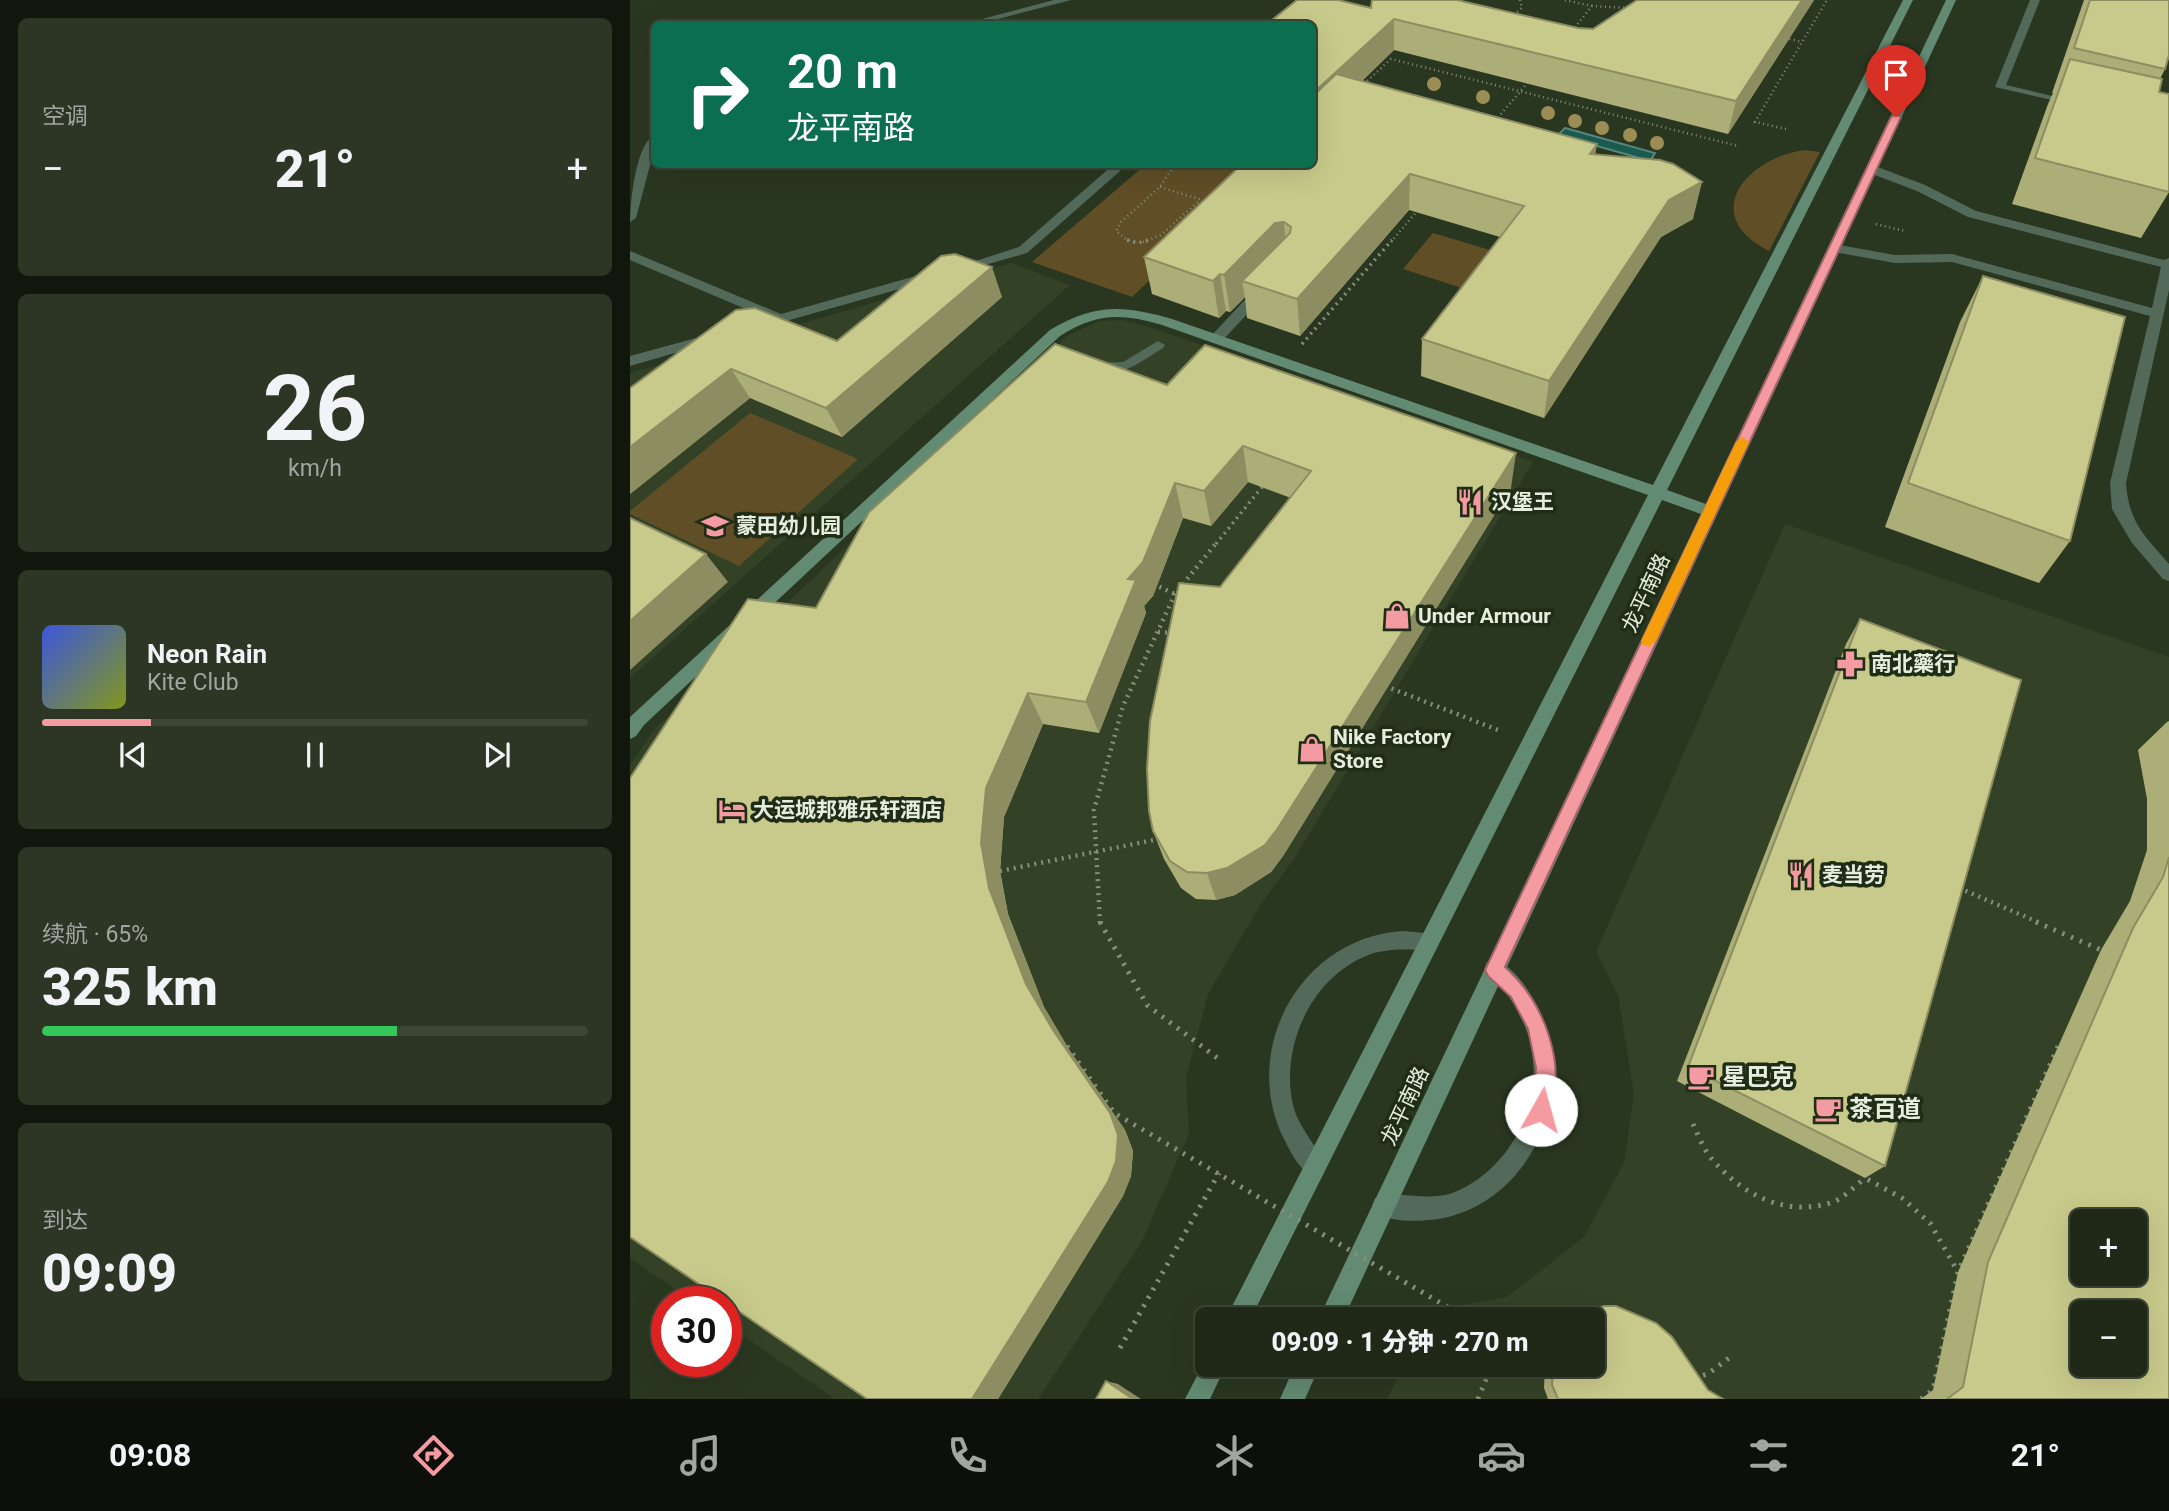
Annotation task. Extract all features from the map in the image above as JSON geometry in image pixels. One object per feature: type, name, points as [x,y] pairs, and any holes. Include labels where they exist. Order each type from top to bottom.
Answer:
[{"type":"main road","name":"龙平南路","points":[[1244,1307],[1908,0]]},
{"type":"main road","name":"龙平南路","points":[[1336,1307],[1951,0]]},
{"type":"main road","points":[[630,731],[638,720],[1043,352],[1055,332],[1073,321],[1109,310],[1147,316],[1216,339],[1710,511]]},
{"type":"main road","points":[[1197,1399],[1208,1377]]},
{"type":"main road","points":[[1292,1399],[1302,1377]]},
{"type":"street","points":[[980,21],[1066,0]]},
{"type":"street","points":[[2035,0],[2000,87],[2091,108]]},
{"type":"street","points":[[630,218],[651,142]]},
{"type":"street","points":[[630,361],[1023,250],[1117,168]]},
{"type":"street","points":[[1871,169],[1921,188],[1972,214],[2169,264],[2118,483],[2120,509],[2138,539],[2169,575]]},
{"type":"street","points":[[1834,248],[1895,259],[1952,258],[2157,314]]},
{"type":"street","points":[[630,255],[780,319]]},
{"type":"street","points":[[1216,339],[1269,282]]},
{"type":"street","points":[[1084,366],[1103,369],[1126,366],[1158,345]]},
{"type":"street","points":[[1315,1167],[1298,1145],[1280,1100],[1280,1053],[1295,1009],[1322,974],[1359,949],[1401,939],[1430,941]]},
{"type":"street","points":[[1383,1206],[1409,1210],[1454,1204],[1492,1183],[1523,1151],[1541,1110],[1546,1068],[1537,1027],[1517,991],[1494,970]]},
{"type":"path","points":[[1475,6],[1498,9],[1510,18],[1521,11],[1520,0]]},
{"type":"path","points":[[1565,0],[1615,9],[1637,7]]},
{"type":"path","points":[[1786,129],[1755,122],[1826,0]]},
{"type":"path","points":[[1570,33],[1592,6]]},
{"type":"path","points":[[1779,36],[1801,42]]},
{"type":"path","points":[[1362,86],[1391,59],[1738,146]]},
{"type":"path","points":[[1487,130],[1537,71]]},
{"type":"path","points":[[1172,168],[1160,187],[1121,222],[1116,231],[1120,236],[1144,242],[1158,238],[1200,200]]},
{"type":"path","points":[[1160,187],[1211,203]]},
{"type":"path","points":[[1297,350],[1424,202]]},
{"type":"path","points":[[1220,1060],[1147,1005],[1100,926],[1094,810],[1123,706],[1175,594],[1271,475]]},
{"type":"path","points":[[1151,583],[1175,594]]},
{"type":"path","points":[[1158,632],[1185,634]]},
{"type":"path","points":[[1382,685],[1498,730]]},
{"type":"path","points":[[1000,871],[1160,839]]},
{"type":"path","points":[[1001,857],[1002,881]]},
{"type":"path","points":[[1950,884],[2101,950],[2096,962]]},
{"type":"path","points":[[1921,1399],[1933,1390],[1958,1272],[2063,1037]]},
{"type":"path","points":[[1063,1040],[1114,1112],[1448,1307]]},
{"type":"path","points":[[1693,1124],[1709,1156],[1735,1182],[1761,1199],[1790,1208],[1832,1203],[1865,1178],[1869,1164]]},
{"type":"path","points":[[1121,1348],[1219,1173]]},
{"type":"path","points":[[1865,1178],[1902,1198],[1930,1223],[1958,1272]]},
{"type":"path","points":[[1687,1380],[1708,1374],[1734,1354]]},
{"type":"path","points":[[1478,1399],[1487,1377]]},
{"type":"shaded area","points":[[1805,150],[1820,152],[1769,251],[1748,237],[1736,221],[1734,205],[1738,190],[1749,176],[1764,164]]},
{"type":"shaded area","points":[[1142,168],[1267,168],[1132,297],[1032,262]]},
{"type":"shaded area","points":[[1433,233],[1503,254],[1474,292],[1403,269]]},
{"type":"shaded area","name":"蒙田幼儿园","points":[[1011,263],[1070,285],[630,678],[630,373]]},
{"type":"shaded area","points":[[1122,320],[1156,329],[1533,462],[1294,859],[1262,902],[1208,994],[1186,1078],[1189,1134],[1141,1243],[1038,1399],[835,1399],[742,1335],[742,1286],[671,1286],[630,1258],[630,765],[655,729],[1067,336],[1100,321]]},
{"type":"shaded area","points":[[750,413],[858,459],[739,566],[630,514],[630,511]]},
{"type":"shaded area","points":[[1785,524],[2169,657],[2169,1399],[1387,1399],[1397,1377],[1605,1377],[1605,1307],[1451,1307],[1507,1297],[1584,1237],[1624,1163],[1634,1094],[1618,995],[1596,952]]},
{"type":"water","points":[[1565,128],[1655,153],[1650,161],[1558,135]]},
{"type":"building","points":[[1297,0],[1338,0],[1371,8],[1372,0],[1457,0],[1578,28],[1593,29],[1637,0],[1802,0],[1736,101],[1394,19],[1316,90],[1316,21],[1271,21]]},
{"type":"building","points":[[2090,0],[2169,0],[2169,55],[2165,69],[2074,48]]},
{"type":"building","points":[[2070,59],[2162,79],[2159,92],[2169,94],[2169,192],[2035,158]]},
{"type":"building","points":[[1336,74],[1597,144],[1590,154],[1660,160],[1673,164],[1702,182],[1669,200],[1549,381],[1422,339],[1524,206],[1410,174],[1297,299],[1242,281],[1290,233],[1291,227],[1284,222],[1275,223],[1224,275],[1220,274],[1213,281],[1144,257],[1238,168],[1316,168],[1316,93]]},
{"type":"building","points":[[955,254],[992,267],[826,408],[731,369],[630,447],[630,388],[736,310],[755,308],[837,341],[941,256]]},
{"type":"building","points":[[1983,276],[2125,317],[2070,541],[1908,483]]},
{"type":"building","points":[[1055,344],[1167,385],[1205,345],[1516,453],[1278,828],[1265,845],[1227,868],[1207,873],[1187,872],[1170,861],[1153,831],[1149,811],[1147,769],[1150,721],[1179,583],[1220,587],[1311,471],[1243,446],[1204,491],[1175,483],[1143,562],[1128,579],[1136,580],[1086,702],[1028,693],[986,788],[981,843],[989,888],[1026,984],[1053,1030],[1110,1113],[1118,1135],[1116,1161],[1108,1182],[972,1399],[867,1399],[742,1314],[742,1286],[702,1286],[630,1237],[630,778],[748,599],[816,608],[869,512]]},
{"type":"building","points":[[630,518],[706,554],[630,621]]},
{"type":"building","points":[[1860,619],[2021,680],[1885,1166],[1688,1067]]},
{"type":"building","points":[[2169,857],[2169,1399],[1947,1399],[1963,1387],[1988,1262],[2133,928],[2163,877]]},
{"type":"building","points":[[1616,1306],[1656,1323],[1672,1337],[1708,1390],[1723,1399],[1558,1399],[1552,1385],[1552,1377],[1605,1377],[1605,1307],[1601,1307]]},
{"type":"building","points":[[1106,1381],[1133,1399],[1096,1399]]},
{"type":"slow traffic","points":[[1649,641],[1742,442]]},
{"type":"place","name":"汉堡王","points":[[1470,502]]},
{"type":"place","name":"蒙田幼儿园","points":[[715,526]]},
{"type":"place","name":"Under Armour","points":[[1397,616]]},
{"type":"place","name":"南北藥行","points":[[1850,664]]},
{"type":"place","name":"Nike Factory Store","points":[[1312,749]]},
{"type":"place","name":"大运城邦雅乐轩酒店","points":[[732,810]]},
{"type":"place","name":"麦当劳","points":[[1801,875]]},
{"type":"place","name":"星巴克","points":[[1701,1077]]},
{"type":"place","name":"茶百道","points":[[1828,1109]]},
{"type":"route","points":[[1541,1110],[1546,1068],[1537,1027],[1517,991],[1494,970],[1896,117]]}]
